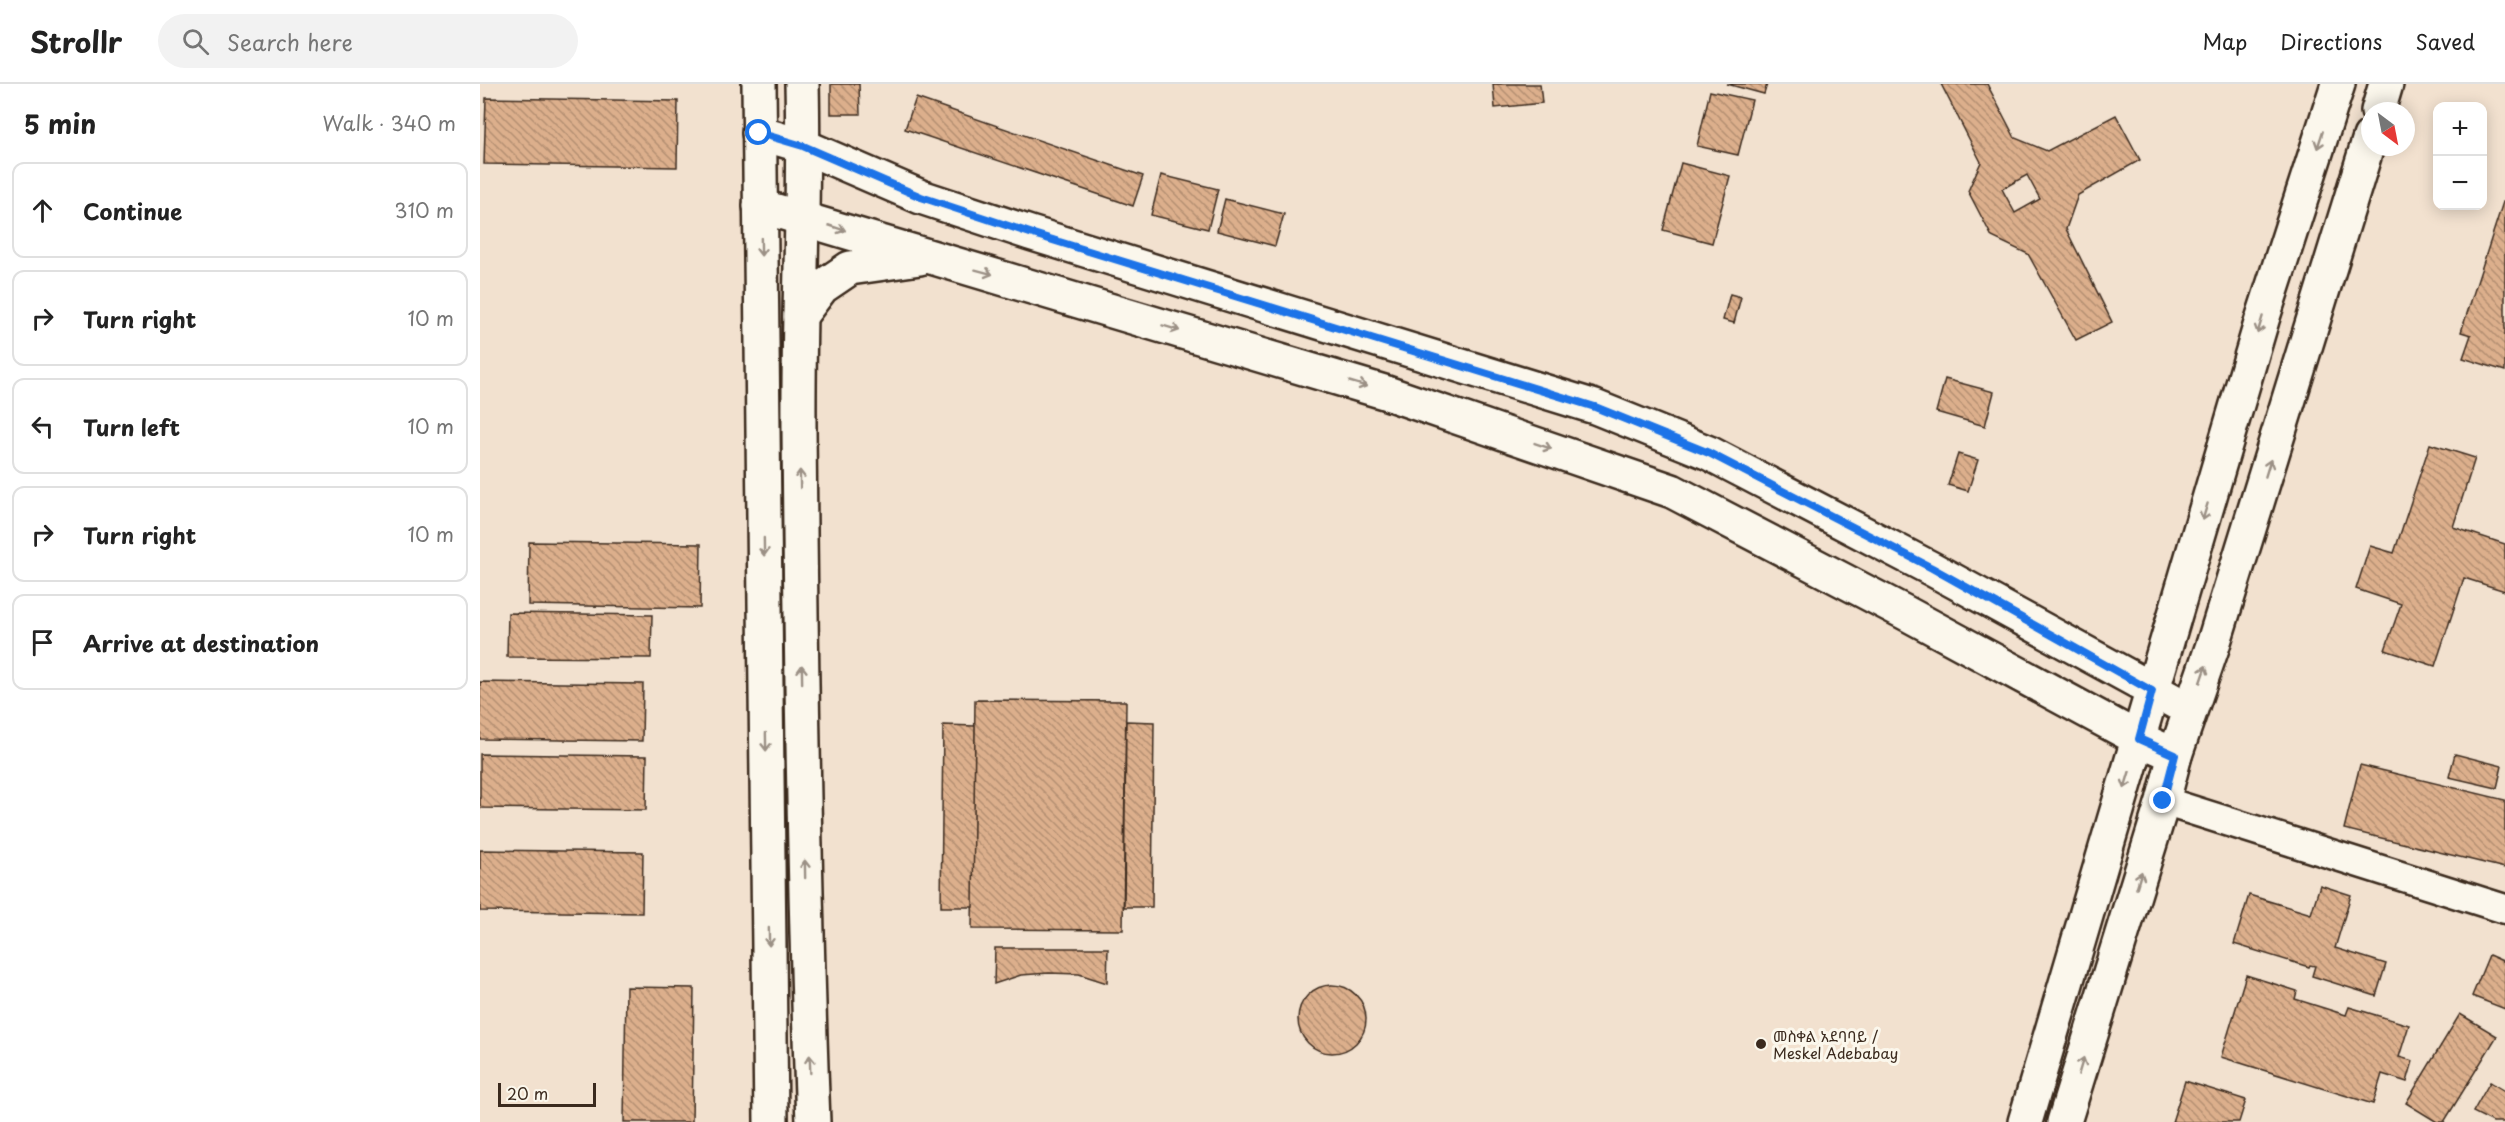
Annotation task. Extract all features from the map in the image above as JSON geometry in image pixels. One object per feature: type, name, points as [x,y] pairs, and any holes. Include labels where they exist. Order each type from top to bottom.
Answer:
[{"type":"main road","points":[[759,84],[771,1122]]},
{"type":"main road","points":[[802,84],[799,426],[806,955],[813,1122]]},
{"type":"main road","points":[[2025,1122],[2262,320],[2338,84]]},
{"type":"main road","points":[[2381,102],[2386,84]]},
{"type":"main road","points":[[759,133],[803,146],[921,197],[1030,233],[1595,407],[1698,448],[1932,568],[2190,710]]},
{"type":"main road","points":[[2064,1122],[2163,801],[2175,755],[2213,645],[2364,156]]},
{"type":"main road","points":[[760,206],[1384,392],[1672,491],[1904,612],[2139,739],[2175,755]]},
{"type":"main road","points":[[800,316],[822,287],[850,268],[928,257]]},
{"type":"street","points":[[2163,801],[2505,909]]},
{"type":"building","points":[[831,84],[859,84],[860,114],[831,114]]},
{"type":"building","points":[[1493,84],[1540,84],[1542,103],[1495,108]]},
{"type":"building","points":[[1727,84],[1767,84],[1764,94]]},
{"type":"building","points":[[1941,84],[1987,84],[2015,138],[2047,151],[2116,115],[2140,160],[2078,195],[2066,229],[2112,322],[2076,340],[2028,254],[1992,237],[1968,191],[1981,162]],"holes":[[[2027,175],[2040,199],[2015,213],[2002,189]]]},
{"type":"building","points":[[1710,91],[1752,100],[1738,155],[1697,146]]},
{"type":"building","points":[[486,98],[678,101],[677,167],[484,164]]},
{"type":"building","points":[[916,98],[1143,176],[1133,206],[905,129]]},
{"type":"building","points":[[1681,163],[1730,176],[1712,243],[1663,230]]},
{"type":"building","points":[[1161,175],[1218,189],[1208,229],[1151,215]]},
{"type":"building","points":[[1225,199],[1284,214],[1275,246],[1217,231]]},
{"type":"building","points":[[2503,202],[2505,203],[2505,371],[2463,358],[2471,335],[2461,332]]},
{"type":"building","points":[[1730,294],[1741,297],[1734,323],[1723,320]]},
{"type":"building","points":[[1945,379],[1994,392],[1985,426],[1936,412]]},
{"type":"building","points":[[2430,444],[2475,458],[2453,527],[2505,544],[2505,591],[2464,578],[2435,666],[2385,650],[2401,604],[2356,589],[2370,546],[2394,553]]},
{"type":"building","points":[[1958,454],[1978,460],[1968,491],[1948,485]]},
{"type":"building","points":[[529,542],[701,544],[700,608],[528,605]]},
{"type":"building","points":[[508,613],[652,615],[651,658],[507,657]]},
{"type":"building","points":[[480,682],[643,684],[642,741],[480,739]]},
{"type":"building","points":[[975,700],[1126,701],[1123,930],[972,929]]},
{"type":"building","points":[[1126,721],[1154,722],[1152,907],[1124,907]]},
{"type":"building","points":[[943,725],[975,726],[973,907],[941,907]]},
{"type":"building","points":[[480,754],[647,756],[646,810],[480,808]]},
{"type":"building","points":[[2455,754],[2502,766],[2497,788],[2449,777]]},
{"type":"building","points":[[2360,765],[2505,800],[2505,868],[2344,829]]},
{"type":"building","points":[[480,850],[643,852],[642,913],[480,911]]},
{"type":"building","points":[[2320,885],[2351,895],[2335,948],[2386,964],[2376,996],[2312,976],[2315,966],[2310,965],[2309,967],[2234,944],[2249,895],[2311,914]]},
{"type":"building","points":[[995,948],[1108,948],[1107,983],[1079,974],[1049,973],[1021,975],[994,984]]},
{"type":"building","points":[[2489,955],[2505,962],[2505,1009],[2472,996]]},
{"type":"building","points":[[2246,975],[2297,991],[2295,999],[2346,1015],[2349,1007],[2409,1025],[2399,1057],[2413,1061],[2407,1082],[2382,1074],[2373,1104],[2221,1057]]},
{"type":"building","points":[[1339,985],[1351,991],[1360,1000],[1366,1012],[1364,1032],[1356,1043],[1339,1053],[1325,1053],[1308,1043],[1300,1032],[1298,1012],[1308,995],[1319,987]]},
{"type":"building","points":[[626,987],[694,988],[692,1122],[624,1122]]},
{"type":"building","points":[[2460,1014],[2497,1036],[2444,1122],[2437,1122],[2406,1103]]},
{"type":"building","points":[[2185,1081],[2246,1100],[2239,1122],[2172,1122]]},
{"type":"building","points":[[2490,1082],[2505,1091],[2505,1122],[2493,1122],[2473,1112]]},
{"type":"place","name":"መስቀል አደባባይ / Meskel Adebabay","points":[[1761,1044]]},
{"type":"route","points":[[759,133],[803,146],[921,197],[1030,233],[1595,407],[1709,453],[1932,568],[2152,691],[2139,739],[2175,755],[2163,801]]}]
